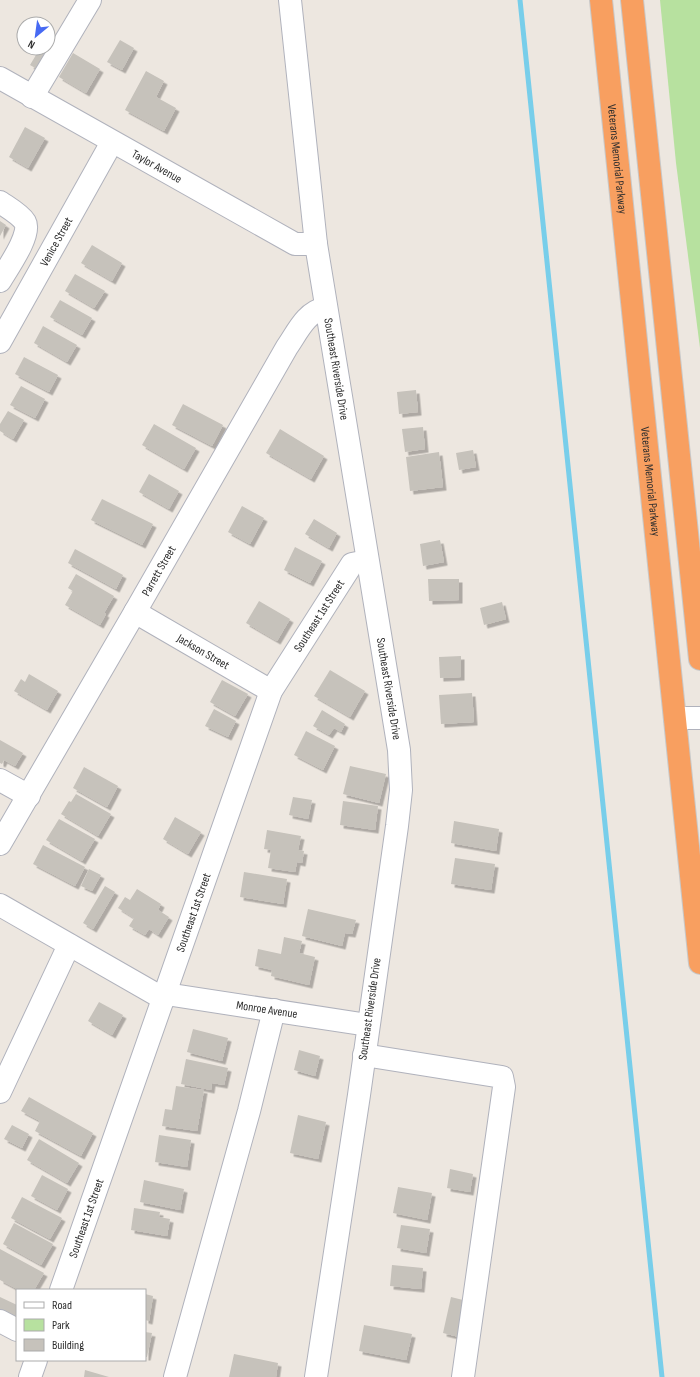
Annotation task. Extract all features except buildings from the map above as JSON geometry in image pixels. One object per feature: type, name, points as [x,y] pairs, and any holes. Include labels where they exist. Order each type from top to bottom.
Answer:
[{"type":"highway","name":"Veterans Memorial Parkway","points":[[601,0],[700,963]]},
{"type":"highway","points":[[632,0],[700,659]]},
{"type":"street","points":[[32,97],[90,0]]},
{"type":"street","name":"Southeast Riverside Drive","points":[[290,0],[316,244],[325,308],[333,344],[367,561],[398,742],[401,775],[397,826],[316,1377]]},
{"type":"street","name":"Taylor Avenue","points":[[0,78],[295,244],[316,244]]},
{"type":"street","name":"Venice Street","points":[[0,342],[112,142]]},
{"type":"street","points":[[0,202],[24,221],[27,229],[20,247],[0,281]]},
{"type":"street","name":"Parrett Street","points":[[0,844],[136,612],[287,347],[306,319],[315,310],[325,308]]},
{"type":"street","name":"Southeast 1st Street","points":[[61,1289],[165,997],[271,691],[352,564],[367,561]]},
{"type":"street","name":"Jackson Street","points":[[136,612],[271,691]]},
{"type":"street","points":[[675,718],[700,718]]},
{"type":"street","points":[[0,780],[29,796]]},
{"type":"street","name":"Monroe Avenue","points":[[0,905],[69,945],[165,997],[274,1010],[368,1024]]},
{"type":"street","points":[[0,1092],[69,945]]},
{"type":"street","points":[[175,1377],[249,1111],[274,1010]]},
{"type":"street","points":[[364,1055],[502,1076],[504,1087],[463,1377]]},
{"type":"street","points":[[0,1321],[16,1329]]},
{"type":"street","points":[[30,1377],[36,1361]]},
{"type":"green space","points":[[660,0],[700,0],[700,348],[676,163]]},
{"type":"waterway","points":[[520,0],[662,1377]]}]
